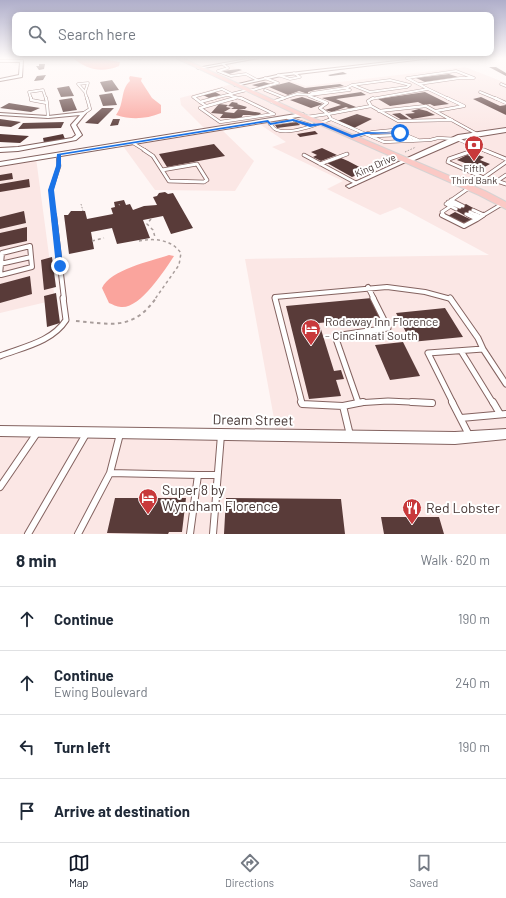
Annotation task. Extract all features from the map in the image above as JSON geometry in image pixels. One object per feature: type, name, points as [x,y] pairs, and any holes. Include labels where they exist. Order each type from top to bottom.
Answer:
[{"type":"main road","points":[[231,83],[352,137],[405,156],[470,188],[505,203]]},
{"type":"main road","points":[[405,156],[457,139],[477,134],[506,130]]},
{"type":"street","points":[[236,85],[245,83]]},
{"type":"street","points":[[0,114],[48,117],[84,113]]},
{"type":"street","points":[[0,150],[46,145],[71,140],[78,136],[73,125],[84,113]]},
{"type":"street","points":[[0,164],[58,154],[70,155],[133,143],[305,116]]},
{"type":"street","points":[[54,143],[58,154]]},
{"type":"street","points":[[46,145],[49,156]]},
{"type":"street","name":"King Drive","points":[[350,186],[405,156]]},
{"type":"street","name":"Dream Street","points":[[0,431],[350,437],[470,437],[506,434]]},
{"type":"lane","points":[[84,113],[90,107],[85,92],[78,84],[88,83],[85,92]]},
{"type":"lane","points":[[200,102],[278,83]]},
{"type":"lane","points":[[308,92],[312,93],[345,88],[356,83]]},
{"type":"lane","points":[[351,85],[372,92],[407,87],[410,85],[400,83]]},
{"type":"lane","points":[[419,84],[426,83]]},
{"type":"lane","points":[[419,84],[464,106],[436,111]]},
{"type":"lane","points":[[501,84],[506,86]]},
{"type":"lane","points":[[309,96],[350,91],[345,88]]},
{"type":"lane","points":[[206,106],[193,97],[222,89],[232,94]]},
{"type":"lane","points":[[428,89],[373,98],[368,101],[371,106],[398,122],[452,120]]},
{"type":"lane","points":[[47,103],[31,100],[29,92],[43,90],[47,103],[48,117]]},
{"type":"lane","points":[[265,90],[286,98]]},
{"type":"lane","points":[[272,102],[303,92]]},
{"type":"lane","points":[[480,92],[506,103]]},
{"type":"lane","points":[[309,96],[312,93]]},
{"type":"lane","points":[[297,94],[309,96],[327,103],[320,108],[327,113],[331,119],[388,143],[438,138],[457,139],[506,161],[484,178],[470,188],[450,201],[446,204],[460,207],[450,201]]},
{"type":"lane","points":[[199,95],[209,100]]},
{"type":"lane","points":[[228,95],[241,98],[274,114],[220,122],[200,108],[236,98]]},
{"type":"lane","points":[[305,116],[371,106]]},
{"type":"lane","points":[[379,111],[421,106],[436,111],[477,134]]},
{"type":"lane","points":[[254,118],[258,123]]},
{"type":"lane","points":[[291,119],[310,126]]},
{"type":"lane","points":[[269,122],[280,131],[310,126],[331,119]]},
{"type":"lane","points":[[352,137],[366,133],[394,130],[420,141]]},
{"type":"lane","points":[[372,136],[400,135],[413,141]]},
{"type":"lane","points":[[133,143],[138,148],[151,154],[161,170],[169,181],[204,182],[208,180],[197,164],[161,170]]},
{"type":"lane","points":[[477,149],[448,160],[450,163],[484,178],[506,184]]},
{"type":"lane","points":[[0,356],[54,335],[62,328],[66,320],[51,190],[59,166],[58,154]]},
{"type":"lane","points":[[320,164],[347,154]]},
{"type":"lane","points":[[304,155],[356,183]]},
{"type":"lane","points":[[497,181],[506,174]]},
{"type":"lane","points":[[451,206],[442,212],[442,215],[449,220],[464,226],[505,203]]},
{"type":"lane","points":[[470,212],[481,217]]},
{"type":"lane","points":[[30,246],[31,257],[32,268],[1,275],[1,253],[30,246]]},
{"type":"lane","points":[[1,264],[31,257]]},
{"type":"lane","points":[[358,402],[335,336],[388,328],[368,287]]},
{"type":"lane","points":[[432,403],[358,402],[343,406],[302,404],[275,296],[368,287],[387,287],[451,298],[506,384]]},
{"type":"lane","points":[[470,437],[428,354],[483,350]]},
{"type":"lane","points":[[461,351],[503,414],[461,418]]},
{"type":"lane","points":[[343,406],[350,437]]},
{"type":"lane","points":[[0,487],[37,432]]},
{"type":"lane","points":[[28,534],[78,450],[86,433]]},
{"type":"lane","points":[[78,534],[110,473],[120,434]]},
{"type":"lane","points":[[213,534],[217,475],[222,435]]},
{"type":"lane","points":[[110,473],[217,475]]},
{"type":"lane","points":[[190,534],[198,475]]},
{"type":"path","points":[[405,156],[420,145]]},
{"type":"path","points":[[81,204],[83,211]]},
{"type":"path","points":[[151,219],[147,224],[153,230],[155,238]]},
{"type":"path","points":[[92,241],[104,238]]},
{"type":"path","points":[[76,321],[125,322],[137,318],[146,312],[178,267],[182,256],[181,249],[178,246],[155,238],[140,241]]},
{"type":"shaded area","points":[[129,83],[142,83],[152,98],[161,105],[161,113],[150,117],[139,118],[128,118],[116,115],[121,106]]},
{"type":"shaded area","points":[[230,83],[296,83],[306,86],[332,83],[506,83],[506,534],[0,534],[0,431],[277,435],[245,259],[489,255],[400,207],[380,215],[327,189],[343,181],[272,147],[286,142],[258,123],[220,128],[254,161],[235,191],[155,190],[123,146],[206,130],[181,105],[180,98],[232,84]]},
{"type":"shaded area","points":[[36,158],[55,300],[0,313],[0,164]]},
{"type":"shaded area","points":[[169,255],[174,256],[164,271],[151,288],[136,302],[128,306],[121,307],[109,303],[102,288],[113,276],[142,263]]},
{"type":"building","points":[[100,83],[114,83],[119,90],[105,92]]},
{"type":"building","points":[[260,83],[271,84],[259,87],[252,85]]},
{"type":"building","points":[[285,83],[291,83],[305,88],[340,84],[344,86],[315,90],[308,92],[308,94],[299,91],[288,95],[269,87]]},
{"type":"building","points":[[69,86],[74,96],[61,97],[57,88]]},
{"type":"building","points":[[215,92],[221,95],[209,98],[203,95]]},
{"type":"building","points":[[361,92],[366,95],[336,99],[356,107],[351,109],[346,107],[332,112],[325,110],[341,105],[322,98]]},
{"type":"building","points":[[425,92],[449,104],[434,106],[430,104],[424,105],[418,102],[390,106],[378,99]]},
{"type":"building","points":[[112,93],[117,105],[103,106],[99,95]]},
{"type":"building","points":[[302,97],[323,104],[311,108],[290,100]]},
{"type":"building","points":[[481,97],[500,106],[506,105],[506,115],[473,99]]},
{"type":"building","points":[[72,98],[77,110],[63,112],[59,100]]},
{"type":"building","points":[[232,102],[247,107],[245,109],[231,109],[234,107],[228,106]]},
{"type":"building","points":[[9,103],[40,108],[31,112],[0,108]]},
{"type":"building","points":[[219,104],[228,105],[226,107],[231,108],[224,112],[234,113],[238,109],[261,113],[259,115],[243,115],[241,118],[220,118],[223,114],[211,113]]},
{"type":"building","points":[[102,108],[114,108],[98,124],[85,123]]},
{"type":"building","points":[[419,109],[435,115],[412,119],[405,114],[415,113],[411,111]]},
{"type":"building","points":[[400,113],[409,119],[402,120],[392,114]]},
{"type":"building","points":[[357,114],[372,119],[354,128],[337,121]]},
{"type":"building","points":[[0,119],[21,122],[11,127],[0,126]]},
{"type":"building","points":[[113,119],[120,119],[118,125],[110,126]]},
{"type":"building","points":[[64,122],[61,128],[18,129],[23,123]]},
{"type":"building","points":[[297,122],[300,125],[277,128],[275,125]]},
{"type":"building","points":[[315,131],[318,134],[300,137],[297,134]]},
{"type":"building","points":[[0,134],[29,136],[20,143],[0,142]]},
{"type":"building","points":[[63,134],[65,139],[44,143],[43,138]]},
{"type":"building","points":[[214,144],[225,156],[167,167],[159,154]]},
{"type":"building","points":[[322,148],[337,155],[321,161],[313,157],[317,155],[311,152]]},
{"type":"building","name":"Fifth Third Bank","points":[[475,154],[484,157],[480,160],[490,164],[481,169],[457,160],[467,155],[470,156]]},
{"type":"building","points":[[341,158],[367,171],[352,177],[327,163]]},
{"type":"building","points":[[12,173],[13,179],[0,181],[0,175]]},
{"type":"building","points":[[29,179],[30,187],[0,192],[0,184]]},
{"type":"building","points":[[165,192],[168,194],[173,193],[193,228],[171,234],[163,216],[143,220],[150,238],[117,244],[112,228],[91,232],[94,249],[69,254],[64,215],[68,215],[71,211],[85,211],[87,219],[113,214],[111,208],[115,207],[114,202],[124,200],[126,205],[130,204],[133,210],[144,206],[157,205],[153,197],[157,196],[159,193]]},
{"type":"building","points":[[466,204],[475,209],[464,215],[455,210]]},
{"type":"building","points":[[24,211],[26,223],[0,229],[0,217]]},
{"type":"building","points":[[455,212],[472,220],[463,225],[446,217]]},
{"type":"building","points":[[27,227],[27,241],[0,247],[0,233]]},
{"type":"building","points":[[52,257],[56,287],[44,290],[41,260]]},
{"type":"building","points":[[30,276],[32,294],[0,303],[0,284]]},
{"type":"building","points":[[56,293],[60,323],[47,327],[44,296]]},
{"type":"building","name":"Rodeway Inn Florence - Cincinnati South","points":[[372,298],[381,317],[319,323],[334,371],[341,370],[344,379],[336,380],[341,396],[309,399],[286,306]]},
{"type":"building","points":[[445,308],[463,337],[411,342],[396,313]]},
{"type":"building","points":[[403,342],[420,376],[390,380],[375,345]]},
{"type":"building","name":"Super 8 by Wyndham Florence","points":[[115,498],[186,498],[182,532],[169,532],[168,534],[107,533]]},
{"type":"building","points":[[226,498],[341,499],[345,534],[224,534]]},
{"type":"building","name":"Red Lobster","points":[[381,517],[439,517],[444,534],[384,534]]},
{"type":"place","name":"Fifth Third Bank","points":[[474,162]]},
{"type":"place","name":"Rodeway Inn Florence - Cincinnati South","points":[[311,346]]},
{"type":"place","name":"Super 8 by Wyndham Florence","points":[[148,515]]},
{"type":"place","name":"Red Lobster","points":[[412,525]]},
{"type":"route","points":[[60,266],[51,190],[59,166],[58,154],[268,121],[270,124],[293,120],[310,126],[321,123],[352,137],[366,133],[400,133]]}]
